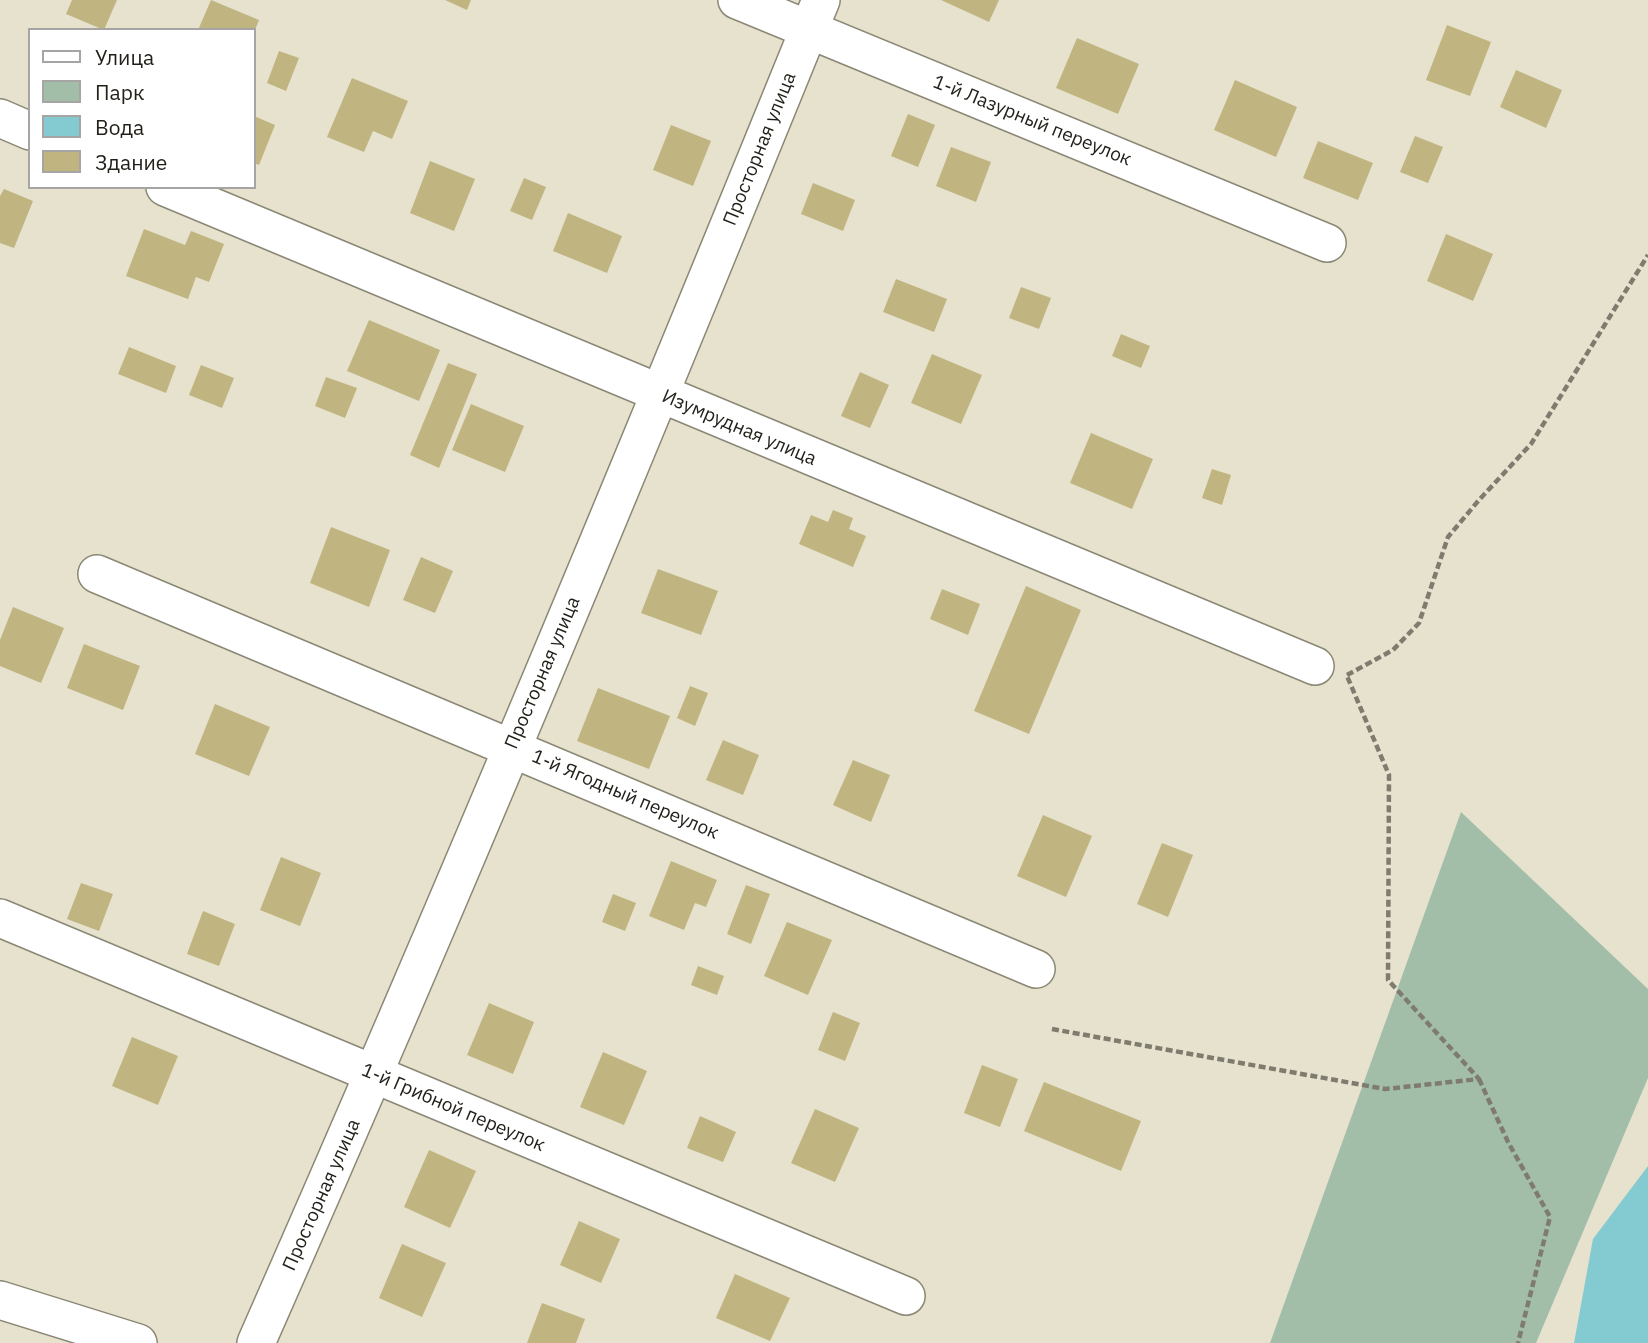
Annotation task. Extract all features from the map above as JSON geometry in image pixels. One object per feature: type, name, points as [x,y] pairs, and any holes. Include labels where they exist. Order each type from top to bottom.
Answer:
[{"type":"street","name":"1-й Лазурный переулок","points":[[737,0],[815,15],[1327,243]]},
{"type":"street","name":"Просторная улица","points":[[256,1343],[374,1075],[815,15]]},
{"type":"street","points":[[0,118],[28,130]]},
{"type":"street","name":"Изумрудная улица","points":[[170,189],[1331,671]]},
{"type":"street","name":"1-й Ягодный переулок","points":[[97,574],[1036,969]]},
{"type":"street","name":"1-й Грибной переулок","points":[[0,918],[906,1297]]},
{"type":"street","points":[[0,1300],[138,1343]]},
{"type":"path","points":[[1518,1343],[1550,1217],[1508,1142],[1479,1079],[1388,980],[1389,775],[1331,671],[1393,650],[1419,623],[1448,537],[1531,444],[1648,255]]},
{"type":"path","points":[[1052,1029],[1385,1089],[1479,1079]]},
{"type":"green space","points":[[1461,812],[1648,989],[1648,1078],[1536,1343],[1270,1343]]},
{"type":"water","points":[[1648,1166],[1648,1343],[1574,1343],[1593,1239]]},
{"type":"building","points":[[72,0],[117,0],[105,28],[66,14]]},
{"type":"building","points":[[211,0],[259,20],[256,28],[199,28]]},
{"type":"building","points":[[445,0],[471,0],[467,10]]},
{"type":"building","points":[[941,0],[999,0],[989,22]]},
{"type":"building","points":[[1447,25],[1491,42],[1470,96],[1426,80]]},
{"type":"building","points":[[1077,38],[1139,64],[1118,114],[1056,88]]},
{"type":"building","points":[[279,51],[299,58],[286,91],[267,83]]},
{"type":"building","points":[[1516,70],[1562,90],[1546,128],[1500,107]]},
{"type":"building","points":[[352,78],[408,101],[392,139],[373,131],[364,152],[327,137]]},
{"type":"building","points":[[1235,80],[1297,107],[1276,157],[1214,130]]},
{"type":"building","points":[[908,114],[935,125],[918,167],[891,156]]},
{"type":"building","points":[[256,117],[275,125],[259,165],[256,164]]},
{"type":"building","points":[[671,125],[711,141],[693,186],[653,170]]},
{"type":"building","points":[[1415,136],[1443,147],[1428,183],[1400,172]]},
{"type":"building","points":[[1318,141],[1373,163],[1358,200],[1303,178]]},
{"type":"building","points":[[951,147],[991,162],[976,202],[936,186]]},
{"type":"building","points":[[430,161],[475,179],[454,231],[410,213]]},
{"type":"building","points":[[524,178],[546,187],[532,220],[510,211]]},
{"type":"building","points":[[813,183],[855,200],[843,231],[801,214]]},
{"type":"building","points":[[4,189],[33,201],[14,248],[0,243],[0,196]]},
{"type":"building","points":[[568,213],[622,236],[607,273],[553,251]]},
{"type":"building","points":[[144,229],[185,245],[191,231],[224,244],[209,282],[196,277],[188,299],[126,276]]},
{"type":"building","points":[[1446,234],[1493,254],[1473,301],[1427,281]]},
{"type":"building","points":[[896,279],[947,299],[934,332],[883,312]]},
{"type":"building","points":[[1021,287],[1051,298],[1039,329],[1009,318]]},
{"type":"building","points":[[369,320],[440,350],[419,401],[347,371]]},
{"type":"building","points":[[1121,334],[1150,346],[1141,368],[1112,356]]},
{"type":"building","points":[[129,347],[176,366],[166,393],[118,374]]},
{"type":"building","points":[[932,354],[982,375],[961,424],[911,403]]},
{"type":"building","points":[[448,363],[477,374],[439,468],[410,455]]},
{"type":"building","points":[[201,365],[234,378],[222,408],[189,395]]},
{"type":"building","points":[[860,372],[889,385],[870,428],[841,416]]},
{"type":"building","points":[[326,377],[357,388],[345,418],[315,406]]},
{"type":"building","points":[[471,404],[524,426],[505,472],[452,450]]},
{"type":"building","points":[[1091,433],[1153,459],[1132,509],[1070,483]]},
{"type":"building","points":[[1212,469],[1231,475],[1222,505],[1202,498]]},
{"type":"building","points":[[833,510],[853,518],[849,529],[866,536],[853,567],[799,544],[811,515],[828,522]]},
{"type":"building","points":[[331,527],[390,550],[369,607],[310,583]]},
{"type":"building","points":[[421,557],[453,571],[435,613],[403,600]]},
{"type":"building","points":[[658,569],[718,591],[701,635],[641,613]]},
{"type":"building","points":[[1026,586],[1081,610],[1029,734],[974,711]]},
{"type":"building","points":[[942,589],[980,604],[968,635],[930,619]]},
{"type":"building","points":[[13,607],[64,628],[41,683],[0,666],[0,640]]},
{"type":"building","points":[[84,644],[140,666],[123,710],[67,688]]},
{"type":"building","points":[[690,686],[708,693],[695,726],[677,718]]},
{"type":"building","points":[[598,688],[670,716],[649,769],[577,741]]},
{"type":"building","points":[[215,704],[270,727],[249,776],[195,754]]},
{"type":"building","points":[[723,740],[759,755],[743,795],[706,780]]},
{"type":"building","points":[[853,760],[890,775],[871,822],[833,805]]},
{"type":"building","points":[[1043,815],[1092,836],[1066,897],[1017,876]]},
{"type":"building","points":[[1162,843],[1193,855],[1168,917],[1137,904]]},
{"type":"building","points":[[281,857],[321,873],[300,926],[260,910]]},
{"type":"building","points":[[671,861],[717,880],[706,907],[695,903],[684,930],[649,916]]},
{"type":"building","points":[[81,883],[113,894],[99,931],[67,919]]},
{"type":"building","points":[[746,885],[770,894],[751,944],[727,934]]},
{"type":"building","points":[[613,894],[636,903],[625,931],[602,922]]},
{"type":"building","points":[[203,911],[235,924],[219,966],[187,954]]},
{"type":"building","points":[[787,922],[832,940],[808,995],[764,976]]},
{"type":"building","points":[[698,966],[724,976],[717,995],[691,985]]},
{"type":"building","points":[[489,1003],[534,1022],[513,1074],[467,1055]]},
{"type":"building","points":[[833,1012],[860,1023],[845,1061],[818,1050]]},
{"type":"building","points":[[132,1037],[178,1056],[158,1105],[112,1086]]},
{"type":"building","points":[[603,1052],[647,1071],[624,1125],[580,1107]]},
{"type":"building","points":[[982,1065],[1018,1079],[1000,1127],[964,1113]]},
{"type":"building","points":[[1044,1082],[1141,1121],[1121,1171],[1024,1131]]},
{"type":"building","points":[[815,1109],[859,1128],[835,1182],[791,1163]]},
{"type":"building","points":[[700,1116],[736,1132],[723,1162],[687,1148]]},
{"type":"building","points":[[429,1150],[476,1171],[450,1228],[404,1207]]},
{"type":"building","points":[[579,1221],[620,1239],[601,1283],[560,1265]]},
{"type":"building","points":[[402,1244],[446,1263],[422,1317],[379,1298]]},
{"type":"building","points":[[735,1274],[790,1298],[770,1341],[716,1318]]},
{"type":"building","points":[[542,1303],[585,1319],[576,1343],[527,1343]]}]
